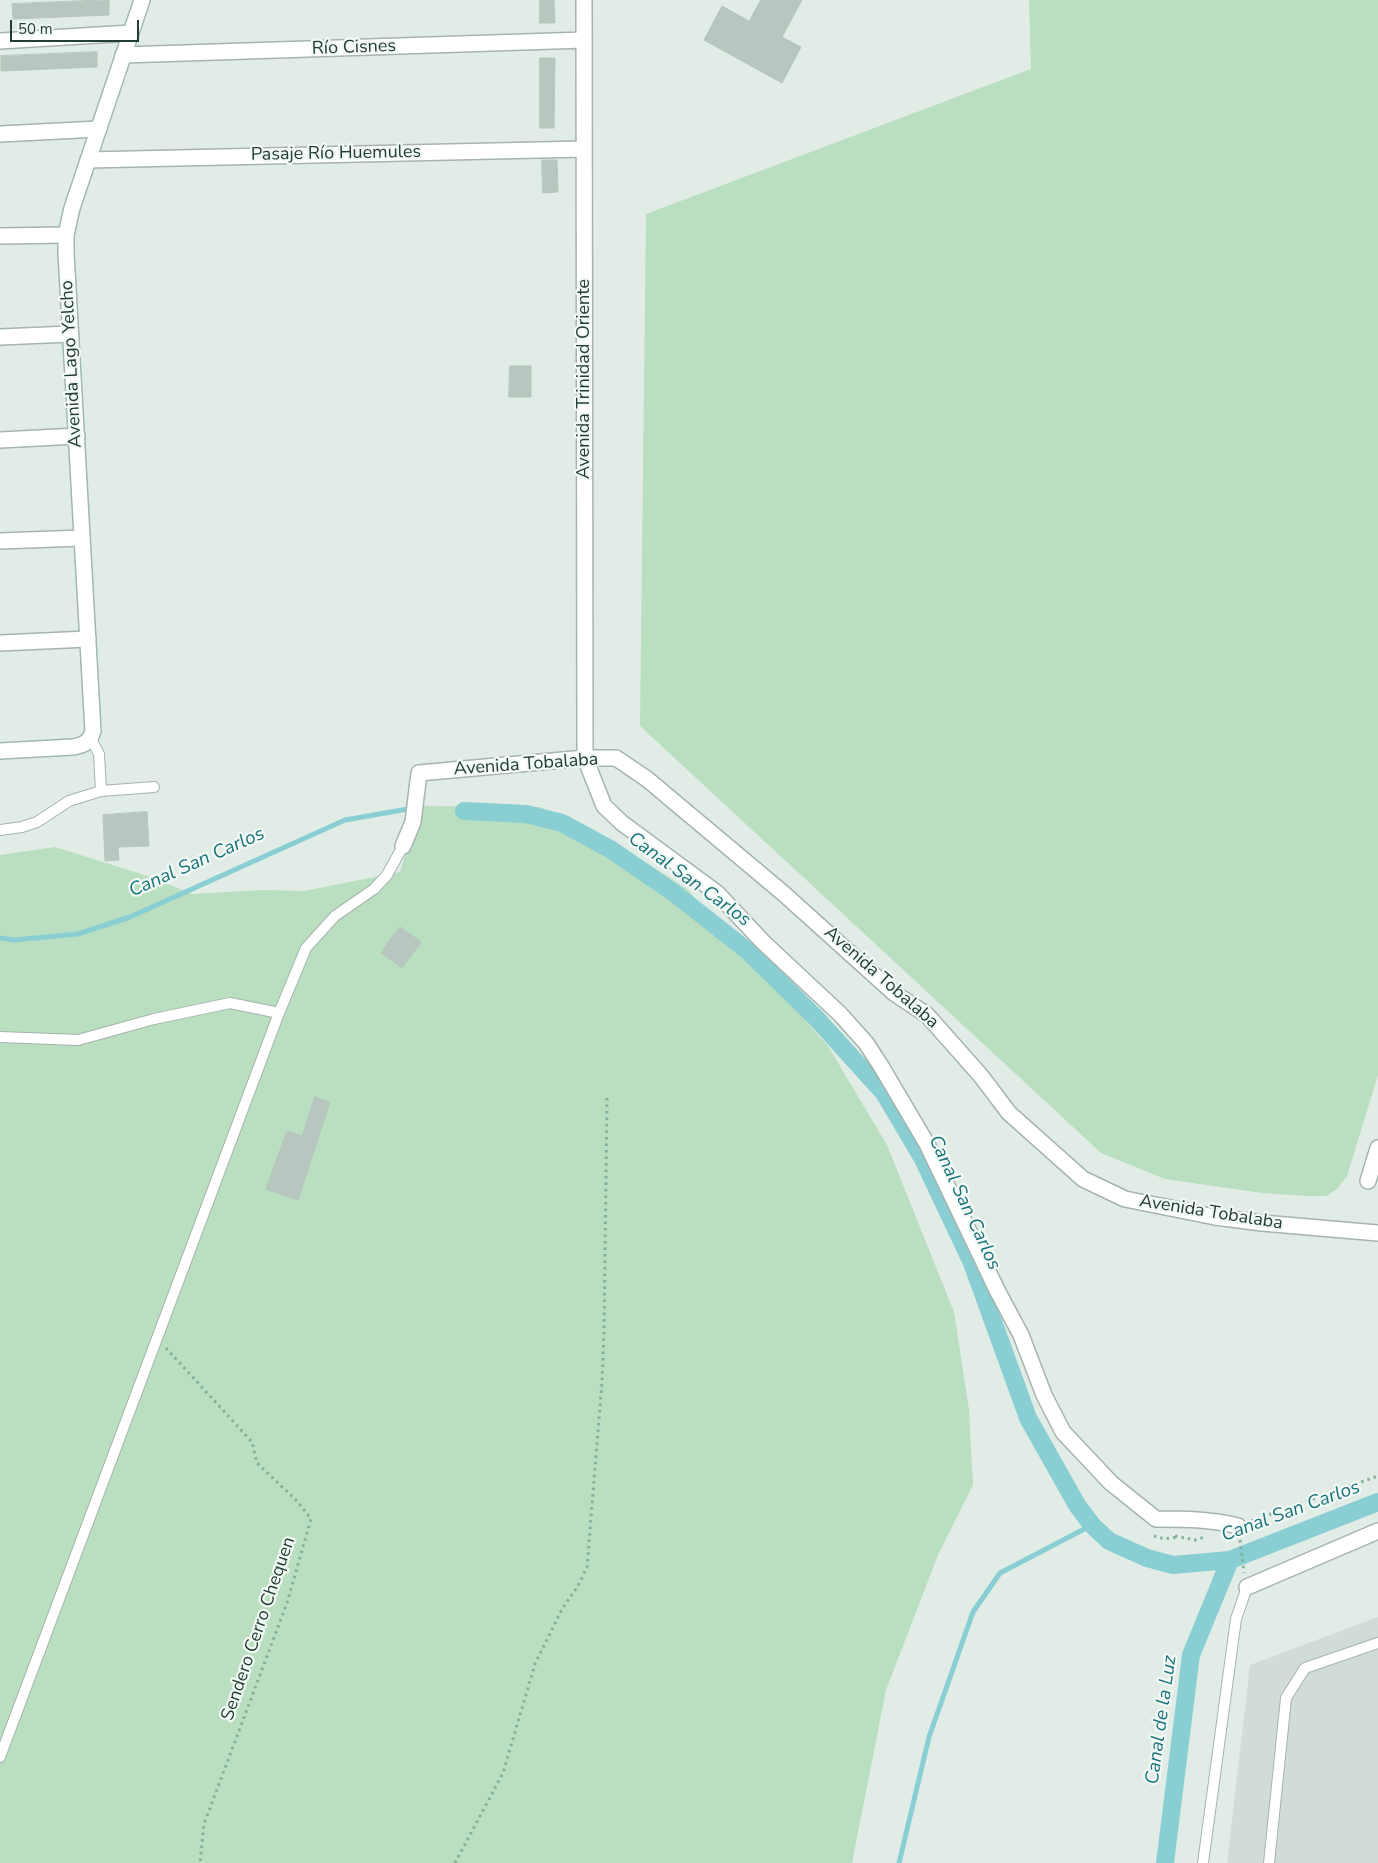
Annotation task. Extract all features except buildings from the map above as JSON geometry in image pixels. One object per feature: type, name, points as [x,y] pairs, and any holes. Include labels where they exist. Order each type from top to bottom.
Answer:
[{"type":"street","name":"Avenida Lago Yelcho","points":[[91,739],[93,731],[66,235],[72,208],[142,0]]},
{"type":"street","name":"Avenida Trinidad Oriente","points":[[584,0],[585,758]]},
{"type":"street","points":[[0,41],[130,33]]},
{"type":"street","name":"Río Cisnes","points":[[123,55],[584,40]]},
{"type":"street","points":[[0,134],[99,128]]},
{"type":"street","name":"Pasaje Río Huemules","points":[[88,160],[584,149]]},
{"type":"street","points":[[0,236],[66,235]]},
{"type":"street","points":[[0,338],[70,334]]},
{"type":"street","points":[[0,440],[76,436]]},
{"type":"street","points":[[0,541],[82,538]]},
{"type":"street","points":[[0,643],[88,639]]},
{"type":"street","points":[[0,751],[73,747],[84,745],[91,739]]},
{"type":"street","points":[[585,758],[604,806],[622,822],[717,893],[763,942],[840,1014],[866,1043],[927,1144],[996,1290],[1021,1335],[1044,1395],[1063,1432],[1112,1484],[1156,1519],[1187,1518],[1220,1521],[1239,1529]]},
{"type":"street","name":"Avenida Tobalaba","points":[[403,846],[413,822],[419,773],[585,758],[616,758],[647,780],[783,893],[894,993],[927,1015],[981,1076],[1009,1113],[1082,1179],[1125,1199],[1215,1217],[1378,1233]]},
{"type":"street","points":[[1368,1180],[1378,1148]]},
{"type":"street","points":[[1245,1580],[1378,1531]]},
{"type":"lane","points":[[91,739],[99,754],[101,791]]},
{"type":"lane","points":[[0,830],[22,827],[37,822],[69,801],[101,791],[154,787]]},
{"type":"lane","points":[[0,1757],[279,1013],[306,948],[335,916],[381,882],[403,846]]},
{"type":"lane","points":[[0,1037],[78,1040],[154,1019],[230,1003],[279,1013]]},
{"type":"lane","points":[[1203,1863],[1236,1619],[1245,1580]]},
{"type":"lane","points":[[1269,1863],[1286,1698],[1305,1668],[1378,1643]]},
{"type":"path","points":[[456,1863],[503,1773],[535,1664],[562,1609],[578,1586],[587,1567],[604,1343],[607,1098]]},
{"type":"path","name":"Sendero Cerro Chequen","points":[[157,1338],[252,1442],[257,1463],[298,1502],[311,1519],[287,1603],[204,1824],[200,1863]]},
{"type":"path","points":[[1245,1580],[1239,1529],[1378,1476]]},
{"type":"shaded area","points":[[1378,1617],[1378,1863],[1227,1863],[1250,1665]]},
{"type":"green space","points":[[1029,0],[1378,0],[1378,1075],[1347,1176],[1337,1189],[1326,1196],[1262,1193],[1165,1179],[1101,1153],[640,726],[646,214],[1031,69]]},
{"type":"green space","points":[[420,806],[540,807],[610,839],[687,889],[828,1046],[887,1145],[954,1312],[969,1410],[973,1485],[938,1555],[886,1690],[852,1863],[0,1863],[0,855],[55,847],[151,877],[192,894],[262,890],[304,891],[400,872]]},
{"type":"waterway","name":"Canal San Carlos","points":[[0,938],[14,940],[78,934],[130,917],[345,820],[408,809]]},
{"type":"waterway","name":"Canal San Carlos","points":[[464,811],[526,814],[562,823],[610,849],[674,893],[749,952],[817,1019],[884,1093],[923,1159],[972,1263],[1028,1418],[1077,1505],[1092,1525],[1109,1541],[1147,1558],[1173,1565],[1230,1560],[1378,1502]]},
{"type":"waterway","points":[[899,1863],[929,1737],[973,1612],[1000,1573],[1092,1525]]},
{"type":"waterway","name":"Canal de la Luz","points":[[1165,1863],[1191,1655],[1230,1560]]}]
